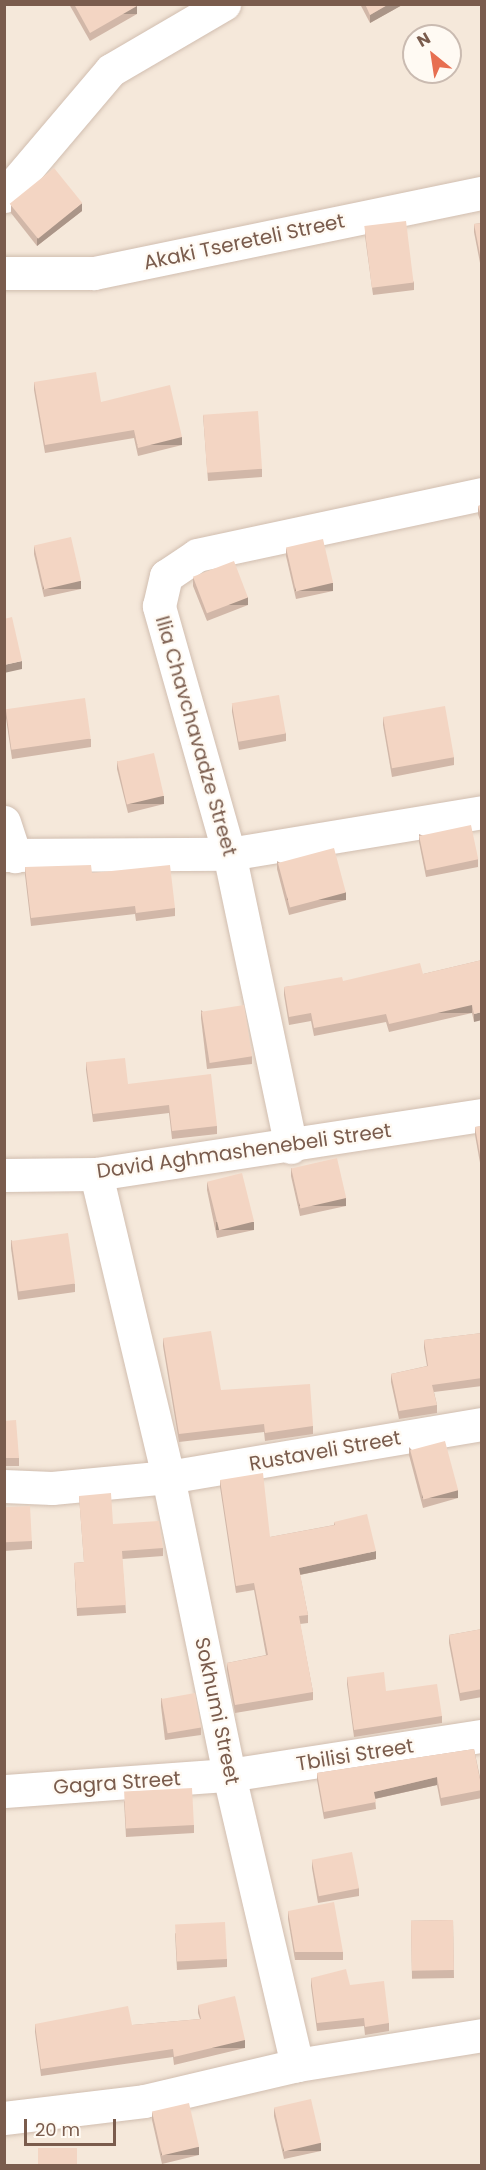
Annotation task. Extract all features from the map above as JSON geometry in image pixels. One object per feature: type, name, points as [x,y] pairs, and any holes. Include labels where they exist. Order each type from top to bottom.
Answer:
[{"type":"street","points":[[4,196],[111,70],[224,4]]},
{"type":"street","name":"Akaki Tsereteli Street","points":[[4,273],[94,273],[482,193]]},
{"type":"street","name":"Ilia Chavchavadze Street","points":[[291,1147],[229,854],[159,606],[166,576],[197,555],[482,494]]},
{"type":"street","points":[[4,822],[10,856],[229,854],[482,812]]},
{"type":"street","name":"David Aghmashenebeli Street","points":[[4,1175],[96,1174],[291,1147],[482,1115]]},
{"type":"street","name":"Sokhumi Street","points":[[96,1174],[168,1477],[229,1775],[297,2065]]},
{"type":"street","name":"Rustaveli Street","points":[[4,1486],[52,1488],[168,1477],[482,1424]]},
{"type":"street","name":"Tbilisi Street","points":[[229,1775],[482,1736]]},
{"type":"street","name":"Gagra Street","points":[[4,1791],[229,1775]]},
{"type":"street","points":[[4,2118],[144,2101],[297,2065],[482,2035]]},
{"type":"shaded area","points":[[5,5],[481,5],[481,2165],[5,2165]]},
{"type":"building","points":[[74,4],[136,4],[137,6],[90,33]]},
{"type":"building","points":[[365,4],[389,4],[370,15]]},
{"type":"building","points":[[54,168],[82,203],[38,239],[10,204]]},
{"type":"building","points":[[406,221],[414,283],[372,288],[364,226]]},
{"type":"building","points":[[482,223],[482,260],[481,260],[474,224]]},
{"type":"building","points":[[96,372],[101,402],[170,385],[182,437],[138,448],[134,430],[45,445],[34,382]]},
{"type":"building","points":[[258,411],[262,469],[207,473],[203,415]]},
{"type":"building","points":[[482,505],[482,519],[478,506]]},
{"type":"building","points":[[71,537],[81,581],[44,589],[34,546]]},
{"type":"building","points":[[323,539],[333,583],[296,591],[286,548]]},
{"type":"building","points":[[234,561],[248,597],[207,613],[193,577]]},
{"type":"building","points":[[12,617],[22,661],[4,665],[4,619]]},
{"type":"building","points":[[279,695],[286,733],[239,742],[232,703]]},
{"type":"building","points":[[85,698],[91,739],[11,750],[6,709]]},
{"type":"building","points":[[445,706],[454,757],[392,768],[383,717]]},
{"type":"building","points":[[154,753],[164,796],[127,804],[117,762]]},
{"type":"building","points":[[471,825],[478,859],[426,870],[419,836]]},
{"type":"building","points":[[334,848],[346,892],[290,907],[278,863]]},
{"type":"building","points":[[91,865],[92,873],[170,865],[175,908],[136,913],[135,906],[31,918],[25,867]]},
{"type":"building","points":[[482,960],[482,1012],[474,1014],[472,1005],[389,1024],[386,1014],[314,1028],[311,1013],[289,1017],[284,987],[342,977],[343,981],[420,963],[423,974]]},
{"type":"building","points":[[244,1005],[252,1056],[210,1063],[202,1012]]},
{"type":"building","points":[[125,1058],[128,1084],[211,1074],[217,1126],[172,1131],[169,1105],[93,1114],[86,1062]]},
{"type":"building","points":[[482,1126],[482,1166],[475,1127]]},
{"type":"building","points":[[337,1158],[346,1198],[300,1209],[291,1169]]},
{"type":"building","points":[[242,1173],[254,1222],[219,1230],[207,1182]]},
{"type":"building","points":[[68,1233],[75,1284],[19,1291],[12,1241]]},
{"type":"building","points":[[211,1331],[221,1390],[310,1384],[313,1426],[265,1433],[264,1424],[179,1434],[163,1338]]},
{"type":"building","points":[[482,1333],[482,1378],[432,1385],[437,1405],[399,1411],[391,1374],[428,1366],[424,1340]]},
{"type":"building","points":[[16,1420],[19,1458],[4,1458],[4,1421]]},
{"type":"building","points":[[445,1441],[458,1490],[423,1500],[410,1450]]},
{"type":"building","points":[[263,1473],[270,1537],[335,1525],[334,1522],[367,1514],[376,1551],[299,1568],[308,1615],[299,1616],[313,1692],[235,1705],[227,1663],[268,1655],[254,1583],[236,1586],[220,1480]]},
{"type":"building","points":[[111,1493],[113,1524],[159,1521],[163,1548],[122,1551],[126,1605],[77,1608],[74,1563],[84,1562],[79,1496]]},
{"type":"building","points":[[30,1506],[32,1541],[6,1542],[4,1507]]},
{"type":"building","points":[[482,1629],[482,1689],[460,1693],[449,1635]]},
{"type":"building","points":[[5,1631],[6,1666],[4,1666]]},
{"type":"building","points":[[384,1672],[386,1691],[437,1684],[442,1716],[354,1730],[347,1677]]},
{"type":"building","points":[[195,1693],[201,1727],[168,1733],[162,1699]]},
{"type":"building","points":[[474,1749],[482,1790],[441,1798],[437,1777],[374,1792],[376,1802],[324,1812],[317,1773]]},
{"type":"building","points":[[192,1788],[194,1825],[126,1829],[124,1792]]},
{"type":"building","points":[[352,1852],[359,1888],[319,1896],[312,1860]]},
{"type":"building","points":[[334,1902],[343,1952],[295,1952],[288,1911]]},
{"type":"building","points":[[453,1920],[454,1970],[412,1971],[411,1921]]},
{"type":"building","points":[[225,1922],[227,1959],[177,1962],[175,1925]]},
{"type":"building","points":[[346,1969],[350,1985],[384,1981],[389,2023],[365,2027],[364,2018],[317,2023],[311,1978]]},
{"type":"building","points":[[235,1996],[245,2040],[174,2057],[173,2049],[41,2069],[35,2024],[128,2006],[132,2025],[201,2019],[198,2005]]},
{"type":"building","points":[[311,2099],[321,2143],[284,2151],[274,2108]]},
{"type":"building","points":[[189,2103],[199,2147],[162,2155],[152,2112]]},
{"type":"building","points":[[38,2148],[77,2148],[77,2166],[38,2166]]}]
